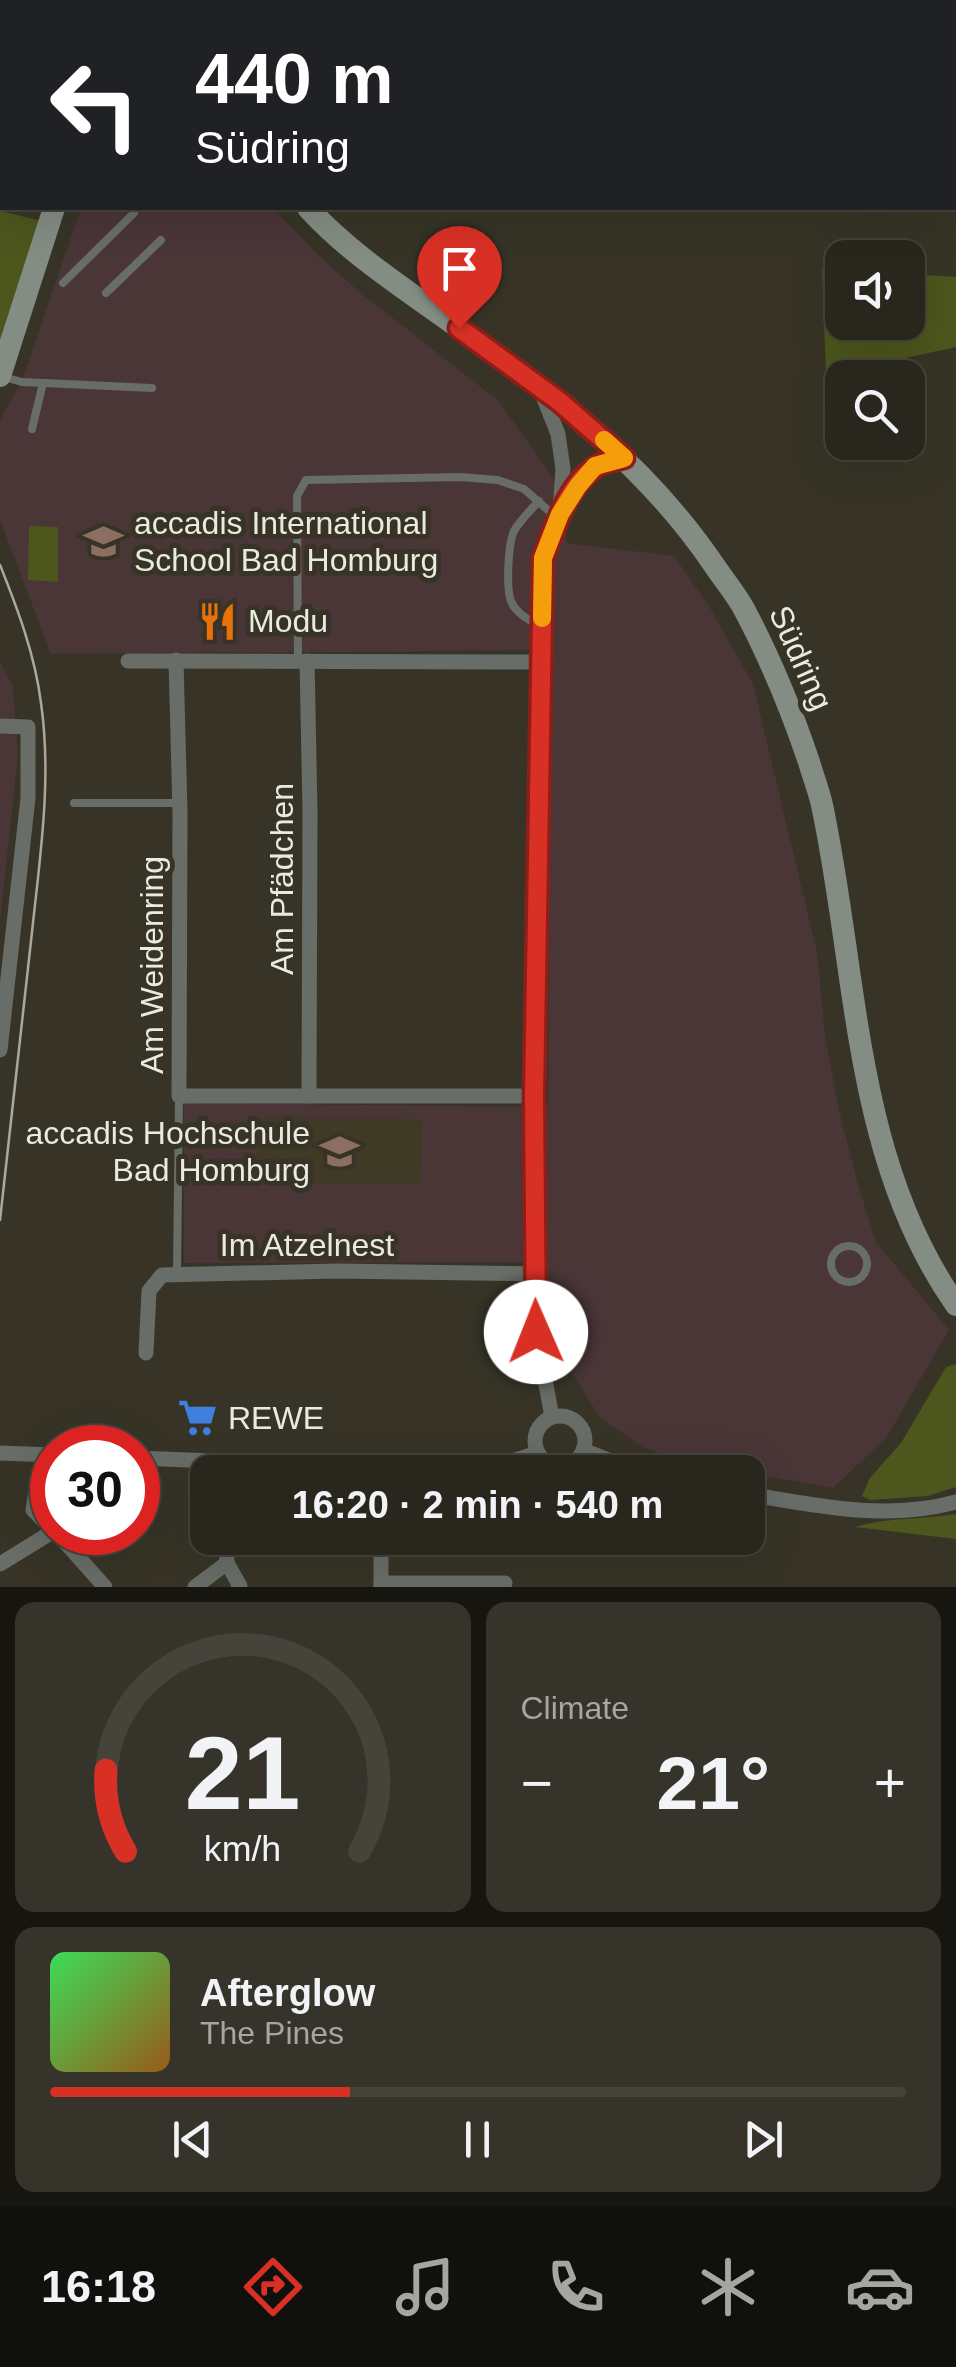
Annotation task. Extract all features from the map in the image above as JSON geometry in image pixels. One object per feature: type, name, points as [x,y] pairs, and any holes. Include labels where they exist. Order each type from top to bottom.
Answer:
[{"type":"main road","points":[[0,376],[53,210]]},
{"type":"main road","name":"Südring","points":[[310,210],[368,261],[581,418],[680,519],[742,606],[775,672],[822,803],[872,1104],[884,1151],[909,1222],[932,1269],[956,1305]]},
{"type":"main road","points":[[932,1269],[956,1319]]},
{"type":"street","points":[[538,385],[558,434],[563,470],[559,516]]},
{"type":"street","points":[[552,1418],[536,1332],[535,1274],[543,558],[559,516],[578,486],[595,466],[624,458]]},
{"type":"street","name":"Am Weidenring","points":[[176,660],[180,803],[179,1096],[534,1096]]},
{"type":"street","points":[[128,661],[541,662]]},
{"type":"street","name":"Am Pfädchen","points":[[302,662],[310,812],[309,1096]]},
{"type":"street","points":[[0,726],[28,728],[28,798],[0,1050]]},
{"type":"street","name":"Im Atzelnest","points":[[146,1352],[149,1291],[162,1274],[535,1274]]},
{"type":"street","points":[[552,1418],[575,1421],[584,1434],[584,1450],[574,1462],[560,1466],[545,1461],[538,1452],[539,1428],[552,1418]]},
{"type":"street","points":[[584,1450],[595,1455]]},
{"type":"street","points":[[528,1455],[538,1452]]},
{"type":"street","points":[[0,1453],[30,1454]]},
{"type":"street","points":[[160,1460],[190,1463]]},
{"type":"street","points":[[765,1497],[866,1512],[928,1509],[955,1502]]},
{"type":"street","points":[[0,1564],[30,1546]]},
{"type":"street","points":[[76,1555],[105,1587]]},
{"type":"street","points":[[227,1555],[238,1587]]},
{"type":"street","points":[[381,1555],[381,1585],[505,1583]]},
{"type":"street","points":[[203,1585],[227,1563]]},
{"type":"lane","points":[[63,283],[134,213]]},
{"type":"lane","points":[[106,293],[161,240]]},
{"type":"lane","points":[[0,376],[22,382],[152,388]]},
{"type":"lane","points":[[32,429],[43,383]]},
{"type":"lane","points":[[302,662],[296,496],[306,480],[498,480],[524,489],[559,516]]},
{"type":"lane","points":[[539,501],[516,527],[510,541],[509,580],[511,601],[520,614],[542,628]]},
{"type":"lane","points":[[74,803],[180,803]]},
{"type":"lane","points":[[176,1272],[179,1096]]},
{"type":"lane","points":[[846,1246],[857,1248],[867,1261],[864,1274],[855,1281],[840,1280],[831,1270],[834,1252],[846,1246]]},
{"type":"shaded area","points":[[80,210],[275,210],[363,295],[499,401],[560,488],[567,543],[674,556],[709,606],[753,684],[817,952],[825,1035],[838,1106],[876,1242],[949,1330],[886,1438],[833,1488],[765,1476],[765,1455],[666,1455],[642,1447],[599,1416],[565,1362],[535,1262],[184,1263],[184,1103],[548,1107],[551,650],[51,654],[0,520],[0,420],[23,378]]},
{"type":"shaded area","points":[[0,662],[13,687],[18,756],[0,921]]},
{"type":"shaded area","name":"accadis Hochschule Bad Homburg","points":[[259,1118],[422,1119],[421,1184],[258,1182]]},
{"type":"green space","points":[[0,211],[42,221],[0,348]]},
{"type":"green space","points":[[822,269],[825,340],[925,340],[925,275],[956,277],[956,347],[896,360],[825,360]]},
{"type":"green space","points":[[29,526],[58,527],[58,582],[28,580]]},
{"type":"green space","points":[[956,1364],[956,1487],[928,1496],[870,1500],[862,1496],[870,1478],[901,1443],[946,1367]]},
{"type":"green space","points":[[956,1514],[956,1539],[855,1527],[880,1522]]},
{"type":"tram line","points":[[0,565],[35,668],[45,760],[41,847],[0,1220]]},
{"type":"slow traffic","points":[[542,618],[543,558],[560,514],[595,466],[624,458],[604,440]]},
{"type":"place","name":"accadis International School Bad Homburg","points":[[104,541]]},
{"type":"place","name":"Modu","points":[[218,621]]},
{"type":"place","name":"accadis Hochschule Bad Homburg","points":[[340,1151]]},
{"type":"place","name":"REWE","points":[[198,1418]]},
{"type":"route","points":[[459,328],[581,418],[624,458],[595,466],[578,486],[560,514],[543,558],[534,1096],[536,1332]]}]
